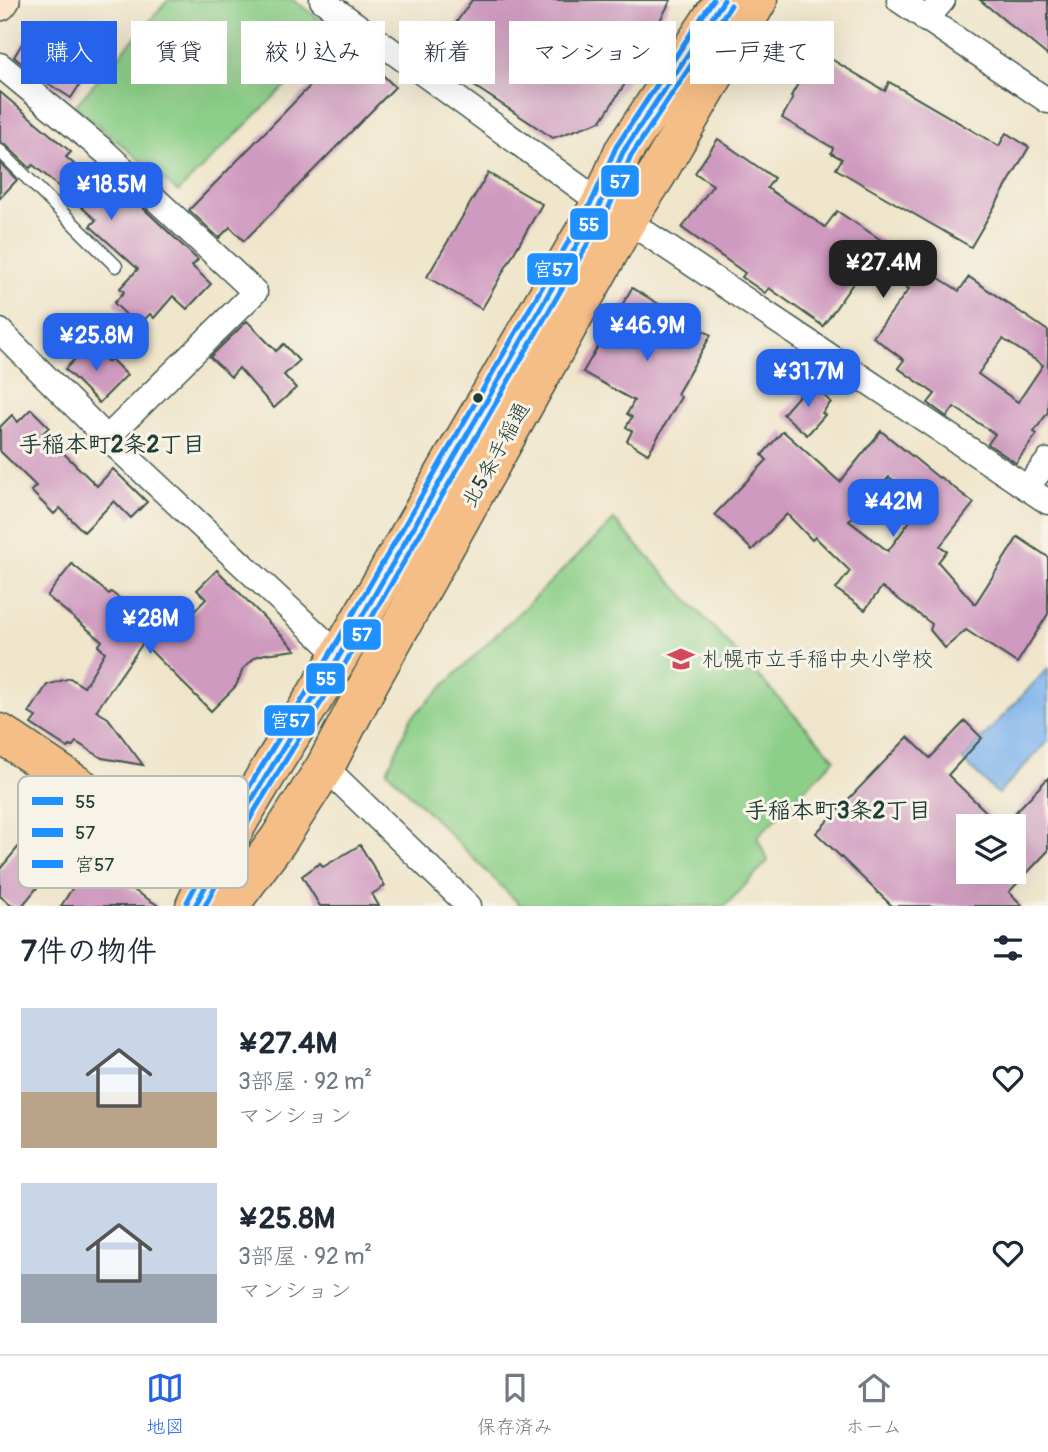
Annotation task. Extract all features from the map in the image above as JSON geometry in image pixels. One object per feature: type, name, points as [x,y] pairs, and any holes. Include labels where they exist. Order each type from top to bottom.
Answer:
[{"type":"main road","name":"北5条手稲通","points":[[248,833],[339,655],[614,212],[657,174],[758,0]]},
{"type":"main road","name":"北5条手稲通","points":[[248,868],[279,839],[325,767],[614,212],[623,152],[719,2]]},
{"type":"main road","points":[[0,733],[64,776]]},
{"type":"street","points":[[0,4],[3,0]]},
{"type":"street","points":[[322,0],[614,212],[1048,502]]},
{"type":"street","points":[[899,0],[1048,101]]},
{"type":"street","points":[[926,20],[943,0]]},
{"type":"street","points":[[0,65],[104,151],[255,292],[107,438]]},
{"type":"street","points":[[0,331],[107,438],[339,655]]},
{"type":"street","points":[[1027,487],[1048,461]]},
{"type":"street","points":[[325,767],[469,906]]},
{"type":"lane","points":[[0,151],[116,266]]},
{"type":"green space","points":[[168,0],[293,0],[322,21],[241,21],[241,84],[287,84],[178,192],[75,106],[94,84],[117,84],[117,58],[131,42],[131,84],[227,84],[227,21],[150,21]]},
{"type":"green space","points":[[614,520],[835,759],[757,837],[768,861],[725,906],[521,906],[387,771],[411,718]]},
{"type":"water","points":[[1048,668],[1048,741],[998,794],[962,760]]},
{"type":"building","points":[[472,0],[671,0],[660,21],[509,21],[509,84],[625,84],[601,121],[553,138],[471,84],[495,84],[495,21],[457,21]]},
{"type":"building","points":[[980,0],[1048,0],[1048,56]]},
{"type":"building","points":[[21,45],[21,63],[14,57]]},
{"type":"building","points":[[834,61],[885,91],[889,82],[999,146],[1006,133],[1029,147],[971,247],[836,169],[842,159],[831,153],[833,148],[782,118],[793,98],[791,96],[798,84],[834,84]]},
{"type":"building","points":[[385,77],[395,87],[244,241],[230,227],[219,238],[189,210],[312,84],[385,84]]},
{"type":"building","points":[[49,84],[80,84],[71,98]]},
{"type":"building","points":[[0,92],[71,152],[66,157],[104,191],[108,186],[115,193],[121,187],[198,260],[192,266],[211,284],[187,309],[173,296],[154,318],[150,314],[138,326],[114,303],[124,292],[120,288],[138,269],[90,226],[96,220],[33,165],[30,168],[0,142]]},
{"type":"building","points":[[718,139],[774,178],[767,188],[825,227],[837,211],[959,291],[969,277],[1048,331],[1048,412],[1034,432],[1037,434],[1016,463],[988,444],[995,434],[954,407],[947,417],[928,403],[935,394],[898,368],[904,360],[873,337],[909,289],[868,262],[823,326],[769,288],[765,293],[742,277],[745,273],[682,228],[713,185],[695,173]],"holes":[[[1003,339],[1043,365],[1018,402],[978,374]]]},
{"type":"building","points":[[0,163],[17,180],[0,198]]},
{"type":"building","points":[[488,173],[542,204],[482,309],[427,277]]},
{"type":"building","points":[[632,288],[711,335],[677,394],[681,397],[648,454],[627,441],[632,431],[626,427],[632,417],[627,414],[634,401],[583,372]]},
{"type":"building","points":[[247,321],[276,351],[284,344],[299,361],[284,375],[296,388],[274,408],[239,368],[231,377],[210,357]]},
{"type":"building","points":[[90,344],[108,362],[111,359],[127,375],[99,403],[65,369]]},
{"type":"building","points":[[810,383],[831,402],[822,413],[825,415],[807,435],[783,414]]},
{"type":"building","points":[[31,409],[49,427],[43,433],[97,486],[113,469],[147,502],[131,518],[114,501],[84,532],[60,508],[54,514],[31,491],[36,486],[0,451],[0,427],[12,415],[18,422]]},
{"type":"building","points":[[783,431],[840,482],[881,431],[974,503],[940,546],[947,551],[938,562],[975,604],[1018,537],[1048,557],[1048,614],[1017,663],[966,630],[945,648],[930,630],[932,624],[882,587],[865,610],[836,589],[850,571],[815,537],[812,540],[787,514],[752,550],[715,514],[767,460],[762,455]],"holes":[[[889,477],[923,503],[888,551],[849,521]]]},
{"type":"building","points":[[72,564],[109,594],[111,592],[170,636],[206,599],[197,590],[217,570],[296,650],[255,657],[243,669],[236,686],[211,711],[143,643],[96,711],[108,718],[143,765],[102,758],[76,742],[68,748],[31,724],[36,717],[29,713],[47,685],[70,678],[84,687],[105,652],[98,646],[102,641],[47,596]]},
{"type":"building","points":[[965,721],[982,738],[948,775],[989,814],[956,814],[956,884],[1017,884],[1009,892],[1023,906],[892,906],[816,833],[908,737],[930,758]]},
{"type":"building","points":[[1048,778],[1048,851],[1026,874],[1026,814],[1014,814]]},
{"type":"building","points":[[360,845],[385,886],[372,894],[379,906],[320,906],[302,876],[320,863],[323,867]]},
{"type":"building","points":[[18,847],[18,888],[37,888],[22,906],[12,906],[0,896],[0,869]]},
{"type":"building","points":[[72,888],[130,888],[159,906],[61,906]]},
{"type":"transit line","name":"宮57","points":[[248,789],[330,654],[593,199],[616,147],[713,0]]},
{"type":"transit line","name":"55","points":[[248,806],[338,658],[601,203],[623,152],[724,0]]},
{"type":"transit line","name":"57","points":[[248,823],[346,662],[609,207],[631,156],[731,5]]},
{"type":"transit line","name":"宮57","points":[[187,902],[194,888]]},
{"type":"transit line","name":"55","points":[[195,906],[204,888]]},
{"type":"transit line","name":"57","points":[[205,906],[214,888]]},
{"type":"place","name":"札幌市立手稲中央小学校","points":[[681,659]]},
{"type":"district","name":"手稲本町2条2丁目","points":[[112,444]]},
{"type":"district","name":"手稲本町3条2丁目","points":[[838,810]]}]
